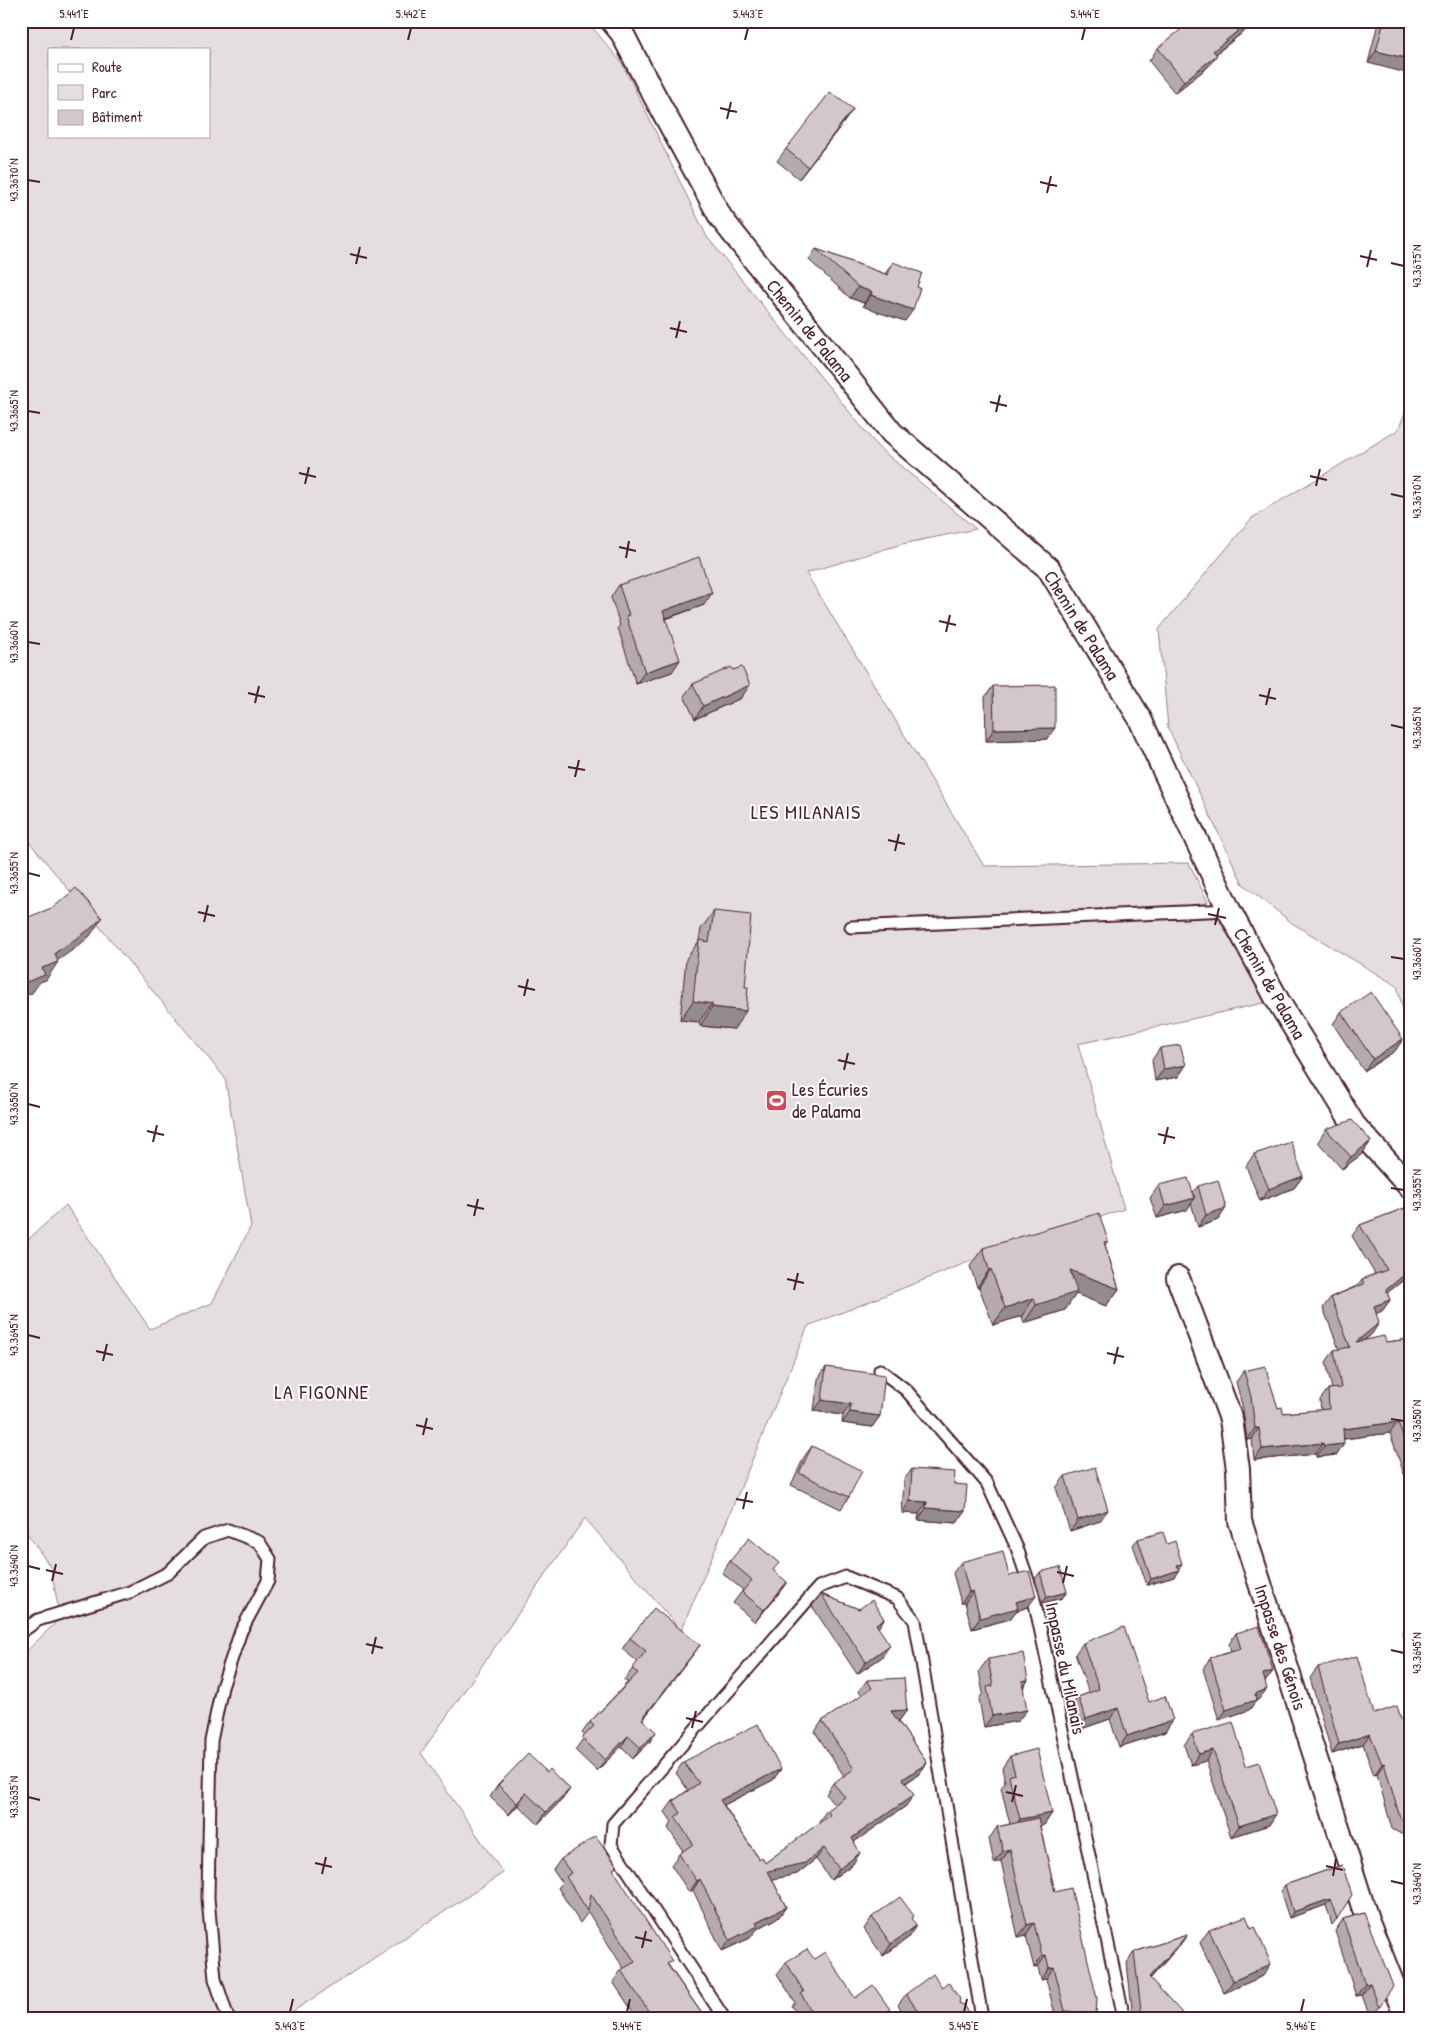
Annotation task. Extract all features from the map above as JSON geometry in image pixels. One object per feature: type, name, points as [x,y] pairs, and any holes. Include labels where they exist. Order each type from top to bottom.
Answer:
[{"type":"street","name":"Chemin de Palama","points":[[612,21],[622,33],[721,218],[886,426],[1049,569],[1139,717],[1228,910],[1278,1001],[1354,1124],[1410,1187]]},
{"type":"street","name":"Impasse des Génois","points":[[1178,1278],[1230,1418],[1238,1469],[1240,1521],[1367,1919],[1405,2010]]},
{"type":"lane","points":[[851,928],[1228,910]]},
{"type":"lane","name":"Impasse du Milanais","points":[[880,1370],[906,1390],[988,1482],[1017,1548],[1033,1595],[1124,2018]]},
{"type":"lane","points":[[21,1632],[38,1620],[130,1592],[168,1573],[204,1538],[228,1530],[259,1542],[270,1559],[268,1581],[241,1630],[222,1687],[212,1741],[208,1898],[215,1980],[228,2018]]},
{"type":"lane","points":[[724,2018],[611,1845],[613,1824],[819,1587],[846,1577],[897,1598],[914,1620],[982,2018]]},
{"type":"green space","points":[[21,21],[587,21],[622,63],[707,237],[878,447],[976,529],[902,544],[806,573],[984,866],[1189,863],[1208,902],[1196,906],[1200,916],[1217,917],[1268,1002],[1078,1044],[1124,1209],[976,1259],[808,1326],[681,1631],[585,1518],[421,1753],[503,1873],[283,2018],[21,2018],[21,1657],[60,1618],[51,1568],[21,1524],[21,1246],[66,1205],[150,1329],[212,1303],[251,1226],[225,1078],[21,832]]},
{"type":"green space","points":[[1410,401],[1410,1039],[1397,986],[1292,923],[1243,884],[1168,728],[1159,629],[1252,518],[1398,430]]},
{"type":"building","points":[[1201,21],[1250,21],[1213,51],[1217,55],[1184,81],[1158,48],[1190,22],[1194,27]]},
{"type":"building","points":[[1384,21],[1410,21],[1410,59],[1376,51]]},
{"type":"building","points":[[830,92],[853,109],[808,167],[786,149]]},
{"type":"building","points":[[816,249],[888,275],[893,262],[922,273],[917,287],[920,288],[913,310],[871,295],[872,292],[858,287]]},
{"type":"building","points":[[699,557],[712,593],[663,611],[680,660],[645,672],[626,616],[629,615],[619,585]]},
{"type":"building","points":[[731,667],[733,670],[742,667],[750,685],[703,706],[693,684]]},
{"type":"building","points":[[1055,685],[1055,728],[994,729],[993,686]]},
{"type":"building","points":[[76,888],[102,918],[90,929],[55,953],[58,962],[42,968],[45,975],[21,984],[21,920],[54,907]]},
{"type":"building","points":[[714,911],[751,915],[745,987],[748,987],[746,1011],[712,1007],[712,1004],[693,1001],[699,940],[709,942]]},
{"type":"building","points":[[1371,992],[1403,1039],[1373,1059],[1341,1012]]},
{"type":"building","points":[[1180,1045],[1186,1065],[1164,1069],[1160,1048]]},
{"type":"building","points":[[1352,1120],[1371,1141],[1351,1157],[1326,1129]]},
{"type":"building","points":[[1291,1142],[1303,1176],[1269,1189],[1254,1154]]},
{"type":"building","points":[[1188,1178],[1195,1198],[1165,1206],[1159,1185]]},
{"type":"building","points":[[1218,1180],[1226,1208],[1206,1215],[1198,1186]]},
{"type":"building","points":[[1410,1206],[1410,1270],[1386,1290],[1390,1300],[1374,1306],[1379,1323],[1356,1342],[1384,1336],[1386,1342],[1410,1339],[1410,1458],[1398,1422],[1343,1429],[1344,1444],[1324,1446],[1323,1443],[1262,1449],[1259,1428],[1255,1428],[1251,1397],[1244,1371],[1265,1366],[1278,1408],[1282,1407],[1283,1413],[1329,1409],[1328,1389],[1341,1388],[1334,1350],[1350,1347],[1331,1297],[1364,1284],[1362,1279],[1387,1270],[1360,1225]]},
{"type":"building","points":[[1099,1213],[1108,1241],[1104,1242],[1119,1289],[1070,1270],[1077,1292],[1036,1305],[1034,1298],[1005,1308],[991,1269],[989,1270],[983,1248]]},
{"type":"building","points":[[826,1367],[885,1375],[880,1416],[850,1412],[851,1404],[822,1400]]},
{"type":"building","points":[[812,1446],[862,1471],[849,1497],[799,1473]]},
{"type":"building","points":[[1095,1467],[1108,1510],[1078,1520],[1065,1476]]},
{"type":"building","points":[[912,1469],[955,1472],[954,1484],[967,1485],[965,1511],[926,1508],[927,1502],[910,1501]]},
{"type":"building","points":[[1163,1532],[1167,1544],[1175,1541],[1182,1564],[1177,1565],[1179,1570],[1151,1579],[1138,1539]]},
{"type":"building","points":[[749,1538],[779,1563],[773,1570],[787,1582],[764,1610],[742,1592],[752,1580],[730,1561]]},
{"type":"building","points":[[1003,1551],[1009,1576],[1029,1571],[1036,1596],[1016,1602],[1018,1608],[980,1618],[973,1591],[969,1592],[961,1562]]},
{"type":"building","points":[[1060,1567],[1067,1592],[1047,1597],[1040,1572]]},
{"type":"building","points":[[821,1594],[859,1609],[872,1600],[884,1619],[876,1624],[890,1645],[866,1662]]},
{"type":"building","points":[[654,1608],[700,1645],[642,1719],[656,1732],[641,1748],[628,1736],[605,1760],[582,1738],[594,1726],[590,1722],[638,1673],[632,1669],[646,1651],[630,1638]]},
{"type":"building","points":[[1259,1626],[1273,1671],[1263,1674],[1267,1689],[1255,1694],[1256,1700],[1226,1710],[1210,1658],[1241,1649],[1236,1633]]},
{"type":"building","points":[[1124,1627],[1149,1702],[1165,1696],[1173,1720],[1127,1736],[1118,1708],[1086,1719],[1078,1697],[1099,1689],[1083,1643]]},
{"type":"building","points":[[1023,1653],[1028,1680],[1022,1681],[1027,1710],[992,1716],[987,1687],[993,1686],[988,1659]]},
{"type":"building","points":[[1357,1656],[1374,1714],[1397,1706],[1410,1746],[1410,1824],[1400,1818],[1384,1763],[1382,1764],[1370,1734],[1339,1744],[1318,1667]]},
{"type":"building","points":[[904,1678],[907,1710],[891,1711],[927,1763],[903,1779],[914,1795],[852,1838],[860,1853],[839,1869],[824,1848],[805,1863],[768,1871],[786,1907],[756,1922],[758,1926],[730,1940],[700,1879],[697,1881],[679,1854],[693,1844],[675,1817],[681,1813],[673,1801],[699,1783],[683,1762],[758,1724],[781,1769],[720,1800],[759,1859],[762,1857],[765,1863],[830,1815],[827,1810],[845,1797],[833,1783],[854,1769],[822,1721],[872,1688],[867,1680]]},
{"type":"building","points":[[1233,1722],[1246,1766],[1259,1762],[1276,1814],[1239,1826],[1213,1750],[1199,1754],[1192,1734]]},
{"type":"building","points":[[1037,1749],[1052,1813],[1020,1819],[1009,1776],[1015,1774],[1010,1756]]},
{"type":"building","points":[[528,1754],[547,1772],[549,1769],[570,1789],[546,1812],[526,1793],[517,1803],[498,1785]]},
{"type":"building","points":[[1038,1818],[1055,1892],[1071,1888],[1097,1999],[1096,2014],[1065,2011],[1054,1967],[1049,1968],[1046,1955],[1042,1956],[1034,1923],[1027,1925],[1010,1849],[1003,1851],[997,1827]]},
{"type":"building","points":[[596,1836],[617,1866],[613,1869],[672,1961],[667,1964],[705,2018],[653,2018],[621,1970],[635,1962],[591,1894],[588,1911],[566,1877],[571,1873],[561,1859]]},
{"type":"building","points":[[1342,1865],[1352,1895],[1337,1919],[1330,1899],[1293,1912],[1285,1885]]},
{"type":"building","points":[[900,1897],[914,1916],[911,1918],[916,1926],[891,1944],[872,1917]]},
{"type":"building","points":[[1364,1913],[1393,1986],[1379,2007],[1370,1983],[1365,1984],[1343,1919]]},
{"type":"building","points":[[1246,1916],[1251,1928],[1255,1926],[1271,1964],[1233,1981],[1209,1930]]},
{"type":"building","points":[[1187,1935],[1149,1977],[1182,2013],[1177,2018],[1142,2018],[1134,1952]]},
{"type":"building","points":[[807,1949],[814,1959],[825,1952],[855,1998],[873,1985],[896,2018],[819,2018],[817,2014],[814,2016],[801,1994],[804,1992],[786,1962]]},
{"type":"building","points":[[933,1974],[942,1987],[948,1982],[960,1999],[959,2003],[964,2005],[973,2018],[923,2018],[906,1994]]},
{"type":"place","name":"Les Écuries de Palama","points":[[776,1100]]},
{"type":"district","name":"LES MILANAIS","points":[[806,812]]},
{"type":"district","name":"LA FIGONNE","points":[[322,1392]]}]
